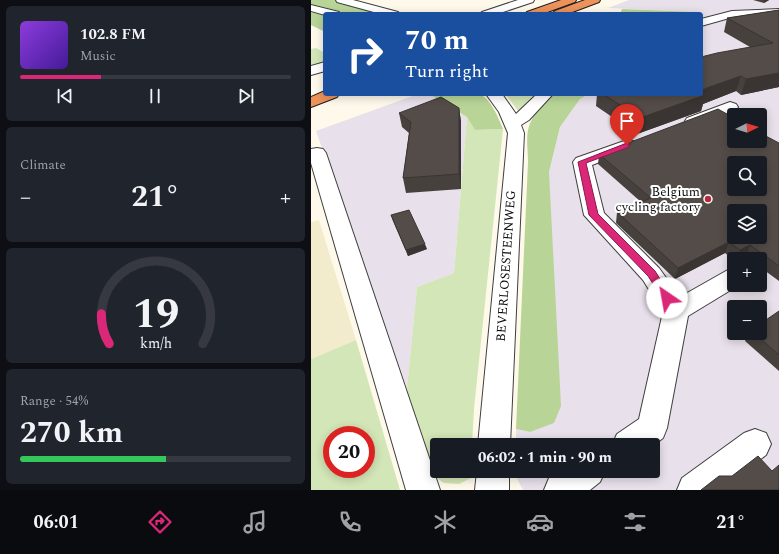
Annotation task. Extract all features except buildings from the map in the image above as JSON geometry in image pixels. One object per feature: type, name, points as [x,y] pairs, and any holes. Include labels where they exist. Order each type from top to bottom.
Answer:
[{"type":"highway","points":[[537,12],[571,0]]},
{"type":"highway","points":[[562,12],[595,0]]},
{"type":"highway","points":[[311,90],[323,86]]},
{"type":"highway","points":[[311,102],[328,96]]},
{"type":"street","points":[[341,0],[386,12]]},
{"type":"street","points":[[492,12],[529,0]]},
{"type":"street","points":[[311,8],[327,12]]},
{"type":"street","points":[[703,22],[732,14],[779,12]]},
{"type":"street","points":[[311,71],[323,67]]},
{"type":"street","name":"BEVERLOSESTEENWEG","points":[[494,438],[516,133],[513,123],[505,108],[495,96]]},
{"type":"street","points":[[513,123],[523,117],[544,96]]},
{"type":"street","points":[[671,129],[730,107]]},
{"type":"street","points":[[638,438],[652,428],[675,311],[651,274],[594,215],[582,162],[649,137]]},
{"type":"street","points":[[317,153],[423,490]]},
{"type":"street","points":[[675,311],[727,281]]},
{"type":"street","points":[[694,490],[755,444]]},
{"type":"street","points":[[492,490],[493,478]]},
{"type":"street","points":[[561,490],[579,478]]},
{"type":"shaded area","points":[[629,0],[779,0],[779,10],[732,11],[703,19],[703,12],[608,8]]},
{"type":"shaded area","points":[[734,16],[779,20],[779,490],[523,490],[517,478],[660,478],[660,438],[516,438],[516,429],[530,432],[549,172],[560,127],[580,99],[585,96],[703,96],[703,26]]},
{"type":"shaded area","points":[[412,96],[432,96],[467,117],[454,273],[417,287],[407,388],[316,131]]},
{"type":"shaded area","points":[[319,220],[356,340],[311,359],[311,222]]},
{"type":"green space","points":[[311,0],[335,0],[380,12],[342,12],[311,4]]},
{"type":"green space","points":[[622,9],[697,12],[621,12]]},
{"type":"green space","points":[[311,12],[323,15],[323,31],[311,25]]},
{"type":"green space","points":[[316,48],[323,52],[323,65],[311,67],[311,49]]},
{"type":"green space","points":[[432,96],[483,96],[487,99],[497,114],[503,129],[475,130],[467,117]]},
{"type":"green space","points":[[507,96],[536,96],[520,113]]},
{"type":"green space","points":[[551,96],[585,96],[580,99],[560,127],[549,172],[561,406],[554,423],[530,432],[516,429],[528,162],[527,134],[535,115],[541,106]]},
{"type":"green space","points":[[467,117],[475,130],[503,129],[474,409],[472,438],[430,438],[430,468],[418,442],[407,388],[417,287],[454,273]]},
{"type":"green space","points":[[356,340],[400,490],[311,490],[311,359]]},
{"type":"green space","points":[[437,478],[471,478],[459,484],[444,483]]},
{"type":"place","name":"Belgium cycling factory","points":[[708,199]]},
{"type":"route","points":[[627,145],[582,162],[594,215],[651,274],[667,298]]}]
